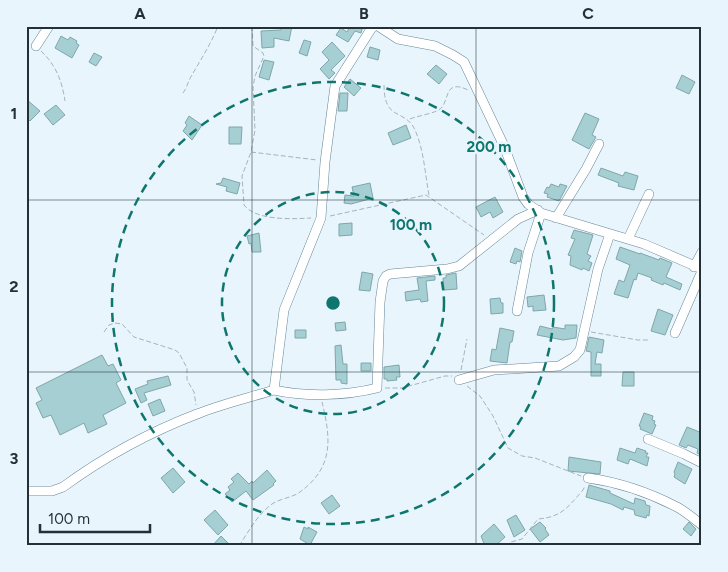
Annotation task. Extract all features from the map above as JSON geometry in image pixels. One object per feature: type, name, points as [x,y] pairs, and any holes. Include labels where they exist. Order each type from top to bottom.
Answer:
[{"type":"street","points":[[36,46],[49,26]]},
{"type":"street","points":[[274,390],[284,310],[321,218],[325,162],[336,83],[374,26]]},
{"type":"street","points":[[378,26],[398,39],[435,46],[461,60],[467,66],[504,146],[523,197],[528,204],[556,218],[644,244],[699,269]]},
{"type":"street","points":[[556,218],[599,144]]},
{"type":"street","points":[[628,239],[649,194]]},
{"type":"street","points":[[26,491],[52,491],[63,487],[160,429],[198,413],[274,390],[320,394],[361,392],[377,388],[380,302],[383,281],[386,276],[455,268],[466,263],[518,219],[539,211]]},
{"type":"street","points":[[518,311],[528,253],[539,211]]},
{"type":"street","points":[[459,380],[494,370],[559,366],[574,357],[580,350],[586,331],[598,269],[610,234]]},
{"type":"street","points":[[675,332],[699,269],[702,252]]},
{"type":"street","points":[[648,439],[702,463]]},
{"type":"street","points":[[588,478],[610,482],[644,493],[677,507],[702,525]]},
{"type":"path","points":[[183,93],[218,26]]},
{"type":"path","points":[[252,26],[253,46],[264,53],[264,56],[255,76],[255,130],[251,152],[242,176],[243,200],[246,208],[273,218],[321,218],[421,196],[429,196],[492,240]]},
{"type":"path","points":[[36,46],[46,56],[58,74],[62,83],[65,100]]},
{"type":"path","points":[[384,85],[387,105],[393,112],[408,120],[414,127],[421,146],[429,196]]},
{"type":"path","points":[[408,120],[442,108],[447,93],[452,88],[462,88],[482,98]]},
{"type":"path","points":[[251,152],[325,162]]},
{"type":"path","points":[[104,332],[109,325],[115,323],[122,324],[134,338],[175,350],[179,353],[187,368],[187,380],[194,392],[198,413]]},
{"type":"path","points":[[586,331],[638,340],[649,340]]},
{"type":"path","points":[[459,380],[468,339]]},
{"type":"path","points":[[377,388],[402,388],[445,376],[452,376],[480,396],[493,416],[508,448],[522,456],[535,458],[572,474],[588,478],[583,490],[563,512],[552,518],[538,519],[522,539],[505,546]]},
{"type":"path","points":[[238,546],[258,517],[272,504],[282,498],[300,492],[311,482],[326,460],[328,440],[320,394]]},
{"type":"building","points":[[282,26],[292,26],[289,41],[274,38],[274,47],[262,48],[261,31],[281,30]]},
{"type":"building","points":[[346,26],[363,26],[361,33],[355,31],[348,42],[336,35],[341,28],[347,32],[349,28]]},
{"type":"building","points":[[61,36],[68,40],[70,37],[77,41],[76,43],[79,45],[72,58],[55,48]]},
{"type":"building","points":[[304,40],[311,42],[307,56],[299,53]]},
{"type":"building","points":[[332,42],[345,56],[331,70],[335,73],[329,79],[320,69],[329,60],[322,52]]},
{"type":"building","points":[[370,47],[380,50],[378,60],[367,57]]},
{"type":"building","points":[[94,53],[102,57],[96,66],[89,62]]},
{"type":"building","points":[[264,60],[274,62],[269,80],[259,77]]},
{"type":"building","points":[[436,65],[447,74],[439,84],[427,74]]},
{"type":"building","points":[[682,75],[695,82],[689,94],[676,88]]},
{"type":"building","points":[[350,79],[361,88],[354,96],[344,87]]},
{"type":"building","points":[[340,93],[348,93],[347,111],[338,111]]},
{"type":"building","points":[[26,99],[40,111],[30,121],[26,117]]},
{"type":"building","points":[[56,105],[65,115],[53,125],[44,114]]},
{"type":"building","points":[[585,113],[599,119],[592,135],[596,137],[589,149],[572,140]]},
{"type":"building","points":[[189,116],[202,125],[192,140],[183,131]]},
{"type":"building","points":[[406,125],[411,138],[393,145],[388,133]]},
{"type":"building","points":[[229,127],[242,127],[241,144],[229,144]]},
{"type":"building","points":[[601,168],[623,176],[625,172],[638,176],[634,190],[618,186],[619,183],[598,175]]},
{"type":"building","points":[[223,178],[240,183],[237,194],[226,191],[227,187],[216,184],[221,183]]},
{"type":"building","points":[[370,183],[373,198],[351,204],[344,203],[345,195],[354,196],[352,187]]},
{"type":"building","points":[[551,184],[559,187],[560,184],[567,186],[559,201],[547,197],[548,194],[544,193]]},
{"type":"building","points":[[495,197],[503,212],[493,218],[490,212],[481,217],[476,207]]},
{"type":"building","points":[[352,223],[352,235],[339,236],[339,224]]},
{"type":"building","points":[[574,230],[593,235],[587,254],[591,256],[588,261],[592,263],[589,271],[570,265],[571,256],[568,255],[575,239],[571,238]]},
{"type":"building","points":[[259,233],[261,252],[252,252],[251,243],[249,244],[247,236]]},
{"type":"building","points":[[620,247],[672,263],[666,277],[682,284],[680,290],[664,283],[663,285],[651,280],[652,278],[638,273],[628,298],[614,294],[619,280],[624,282],[630,265],[616,259]]},
{"type":"building","points":[[515,248],[522,251],[520,262],[517,261],[516,264],[510,262]]},
{"type":"building","points":[[362,272],[373,274],[370,291],[359,290]]},
{"type":"building","points":[[456,273],[457,289],[444,290],[443,278],[446,278],[446,275]]},
{"type":"building","points":[[435,276],[435,280],[426,281],[428,301],[421,302],[420,299],[406,301],[405,292],[419,290],[417,278]]},
{"type":"building","points":[[544,295],[546,310],[533,311],[533,306],[528,307],[527,297]]},
{"type":"building","points":[[500,298],[501,303],[503,303],[503,313],[491,314],[490,299]]},
{"type":"building","points":[[658,309],[673,315],[665,335],[651,331]]},
{"type":"building","points":[[345,322],[346,330],[336,331],[335,323]]},
{"type":"building","points":[[565,325],[577,325],[576,338],[563,340],[537,335],[540,326],[552,329],[553,327],[565,329]]},
{"type":"building","points":[[500,328],[514,331],[512,342],[510,342],[507,363],[490,361],[492,349],[496,350]]},
{"type":"building","points":[[295,330],[306,330],[306,338],[295,338]]},
{"type":"building","points":[[589,337],[604,340],[602,353],[597,352],[595,364],[601,364],[601,376],[591,376],[591,352],[586,351]]},
{"type":"building","points":[[341,345],[343,364],[347,364],[347,384],[341,383],[341,380],[336,380],[335,346]]},
{"type":"building","points":[[102,355],[108,366],[113,364],[121,380],[116,383],[126,403],[103,415],[107,424],[88,433],[84,423],[60,435],[51,415],[43,418],[36,403],[42,400],[36,388]]},
{"type":"building","points":[[361,363],[371,363],[371,371],[361,371]]},
{"type":"building","points":[[399,365],[400,377],[396,377],[397,380],[387,381],[387,379],[384,379],[384,367]]},
{"type":"building","points":[[623,372],[634,372],[634,386],[622,386]]},
{"type":"building","points":[[168,376],[171,385],[144,393],[147,400],[141,403],[135,389],[148,384],[147,381]]},
{"type":"building","points":[[160,399],[165,411],[153,416],[148,404]]},
{"type":"building","points":[[644,413],[653,416],[652,420],[655,421],[654,424],[656,425],[652,434],[640,429],[641,427],[639,426]]},
{"type":"building","points":[[687,427],[702,433],[702,456],[697,453],[698,449],[688,445],[686,448],[679,445]]},
{"type":"building","points":[[620,448],[635,453],[637,448],[646,451],[645,453],[648,453],[646,457],[649,457],[647,466],[630,459],[628,464],[617,460]]},
{"type":"building","points":[[569,457],[601,462],[600,474],[568,471]]},
{"type":"building","points":[[678,462],[692,469],[685,484],[674,477]]},
{"type":"building","points":[[173,468],[185,482],[173,493],[161,478]]},
{"type":"building","points":[[267,470],[276,481],[274,485],[253,500],[246,491],[232,502],[225,494],[230,490],[228,487],[234,482],[231,479],[238,473],[249,484],[252,481],[253,483]]},
{"type":"building","points":[[589,485],[610,491],[610,493],[634,504],[635,498],[645,501],[646,505],[650,506],[649,516],[647,515],[646,518],[635,515],[634,510],[624,507],[623,510],[611,504],[586,497]]},
{"type":"building","points":[[332,495],[340,506],[329,514],[321,503]]},
{"type":"building","points":[[215,510],[228,525],[218,535],[204,520]]},
{"type":"building","points":[[516,515],[525,530],[514,537],[507,520]]},
{"type":"building","points":[[540,522],[546,528],[549,535],[540,542],[530,529]]},
{"type":"building","points":[[689,522],[696,529],[691,536],[683,529]]},
{"type":"building","points":[[494,524],[505,537],[495,546],[485,546],[481,536]]},
{"type":"building","points":[[304,527],[317,532],[310,545],[300,539]]},
{"type":"building","points":[[221,536],[231,546],[212,546]]}]
